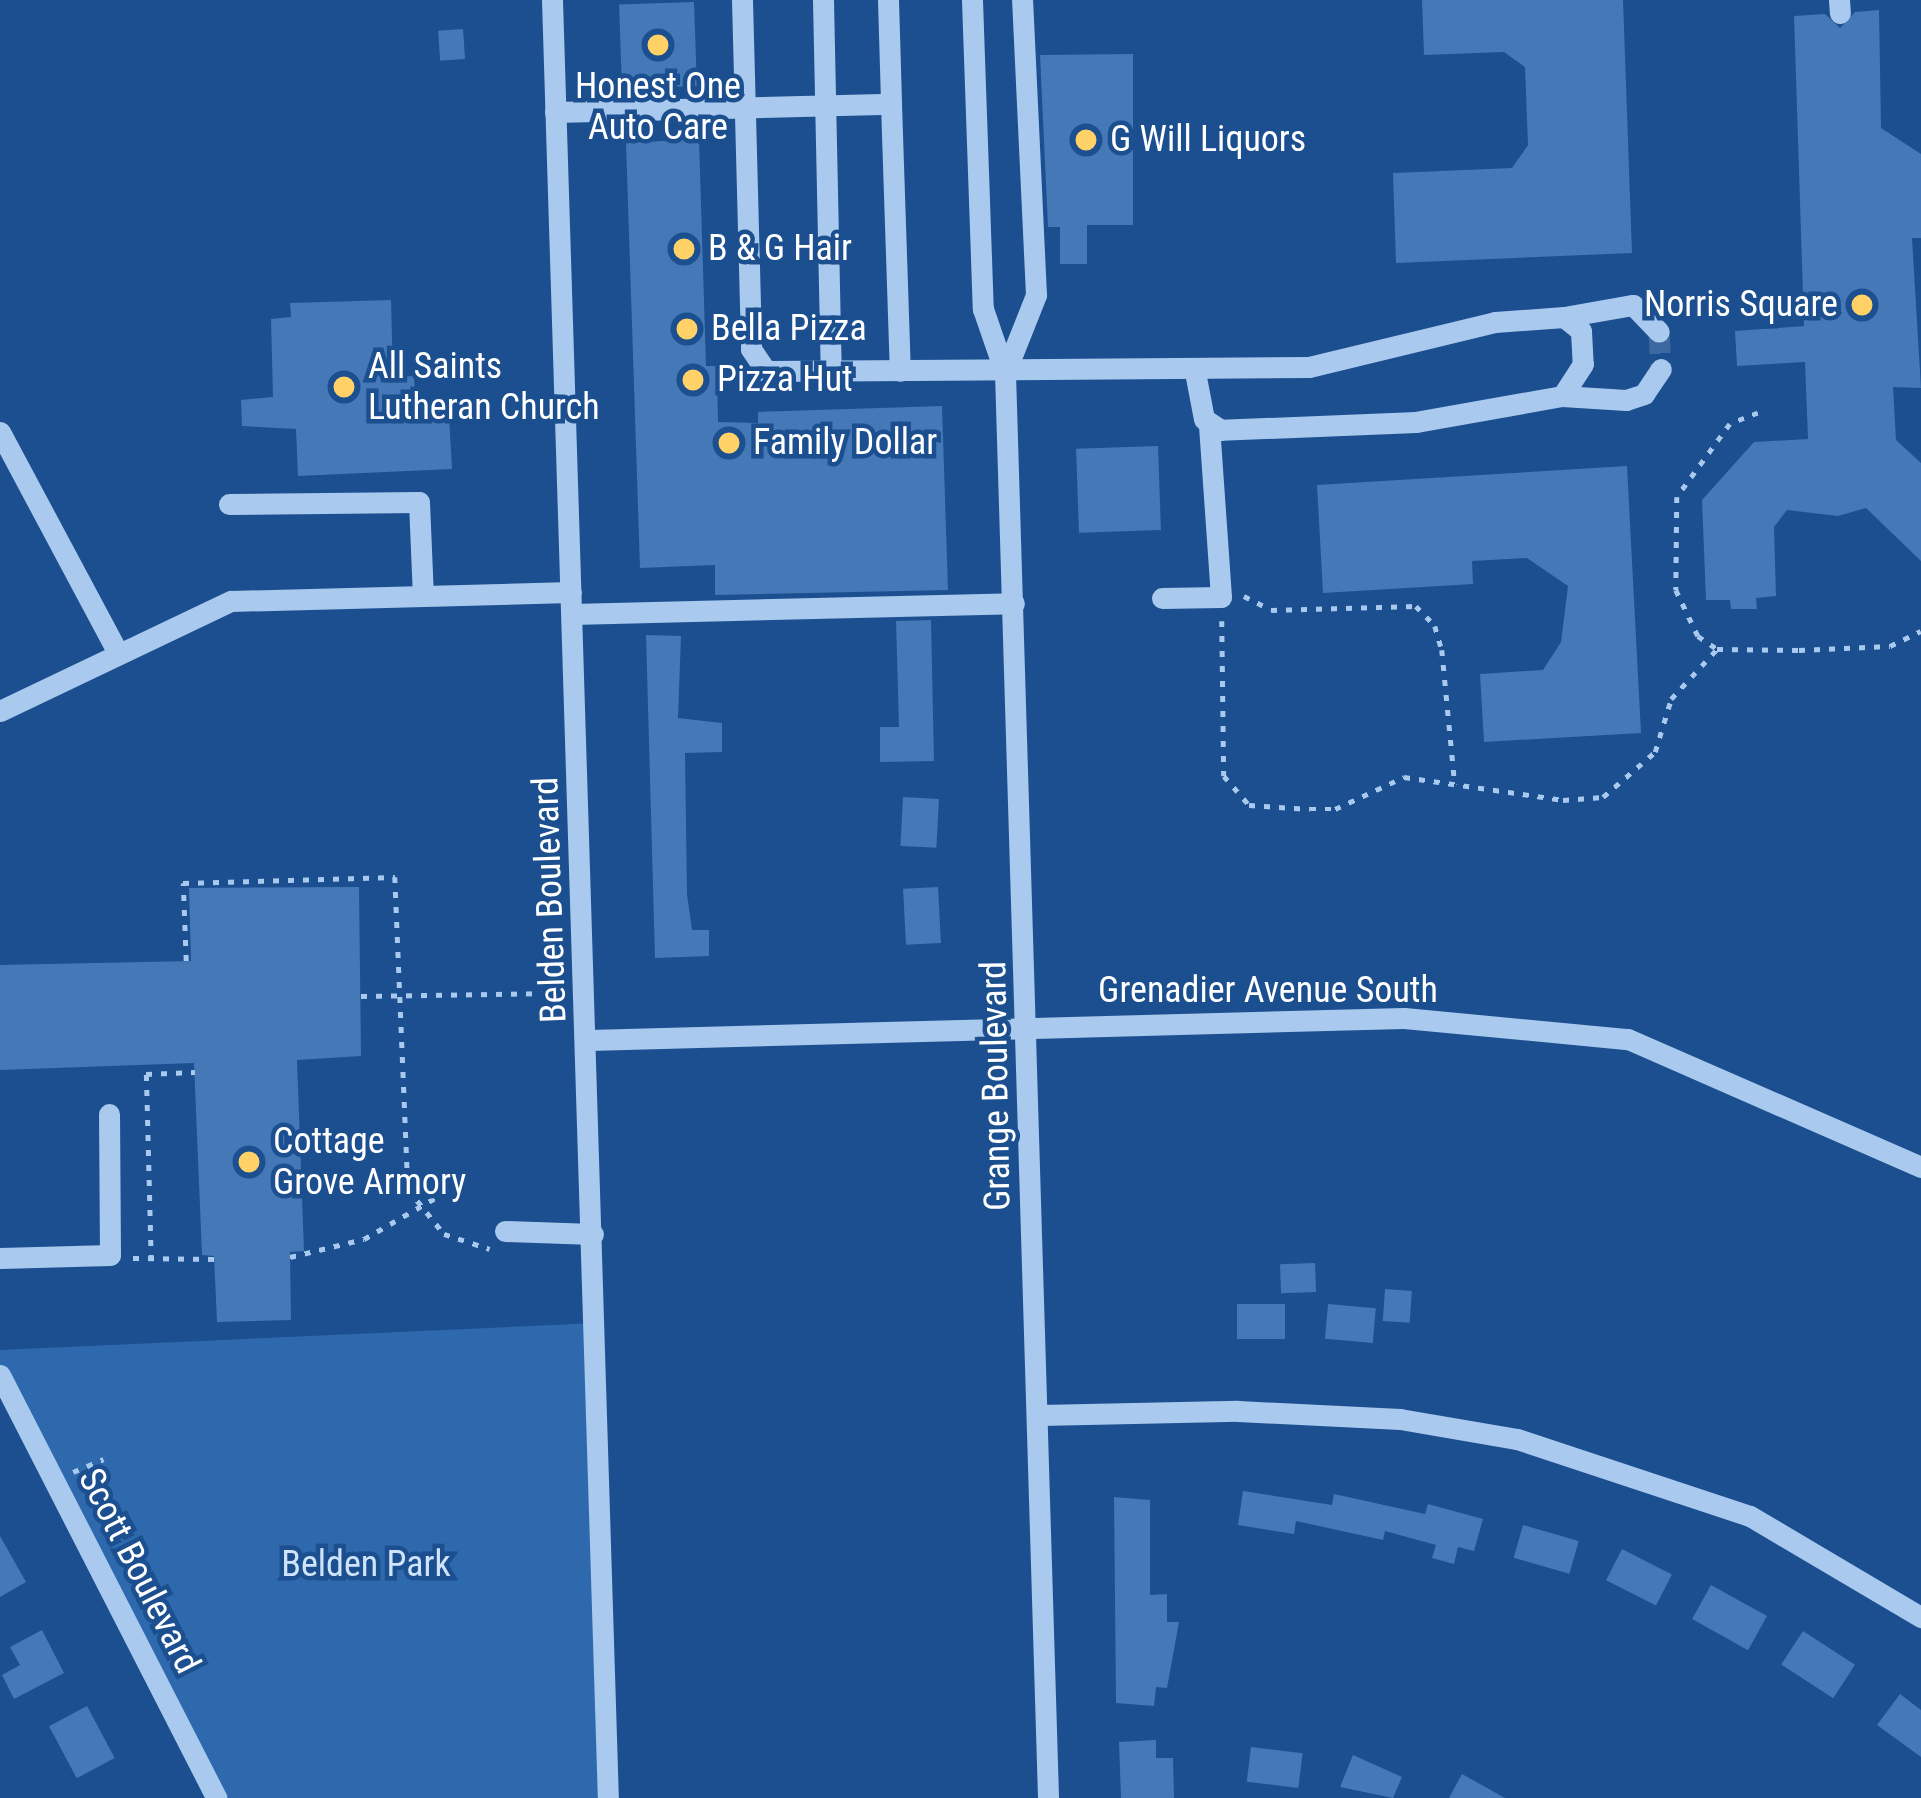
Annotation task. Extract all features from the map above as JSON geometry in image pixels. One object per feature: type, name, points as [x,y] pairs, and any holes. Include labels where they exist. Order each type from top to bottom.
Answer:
[{"type":"street","name":"Belden Boulevard","points":[[552,0],[589,1040],[608,1798]]},
{"type":"street","points":[[742,0],[751,350],[766,370],[1005,374],[1309,367],[1495,322],[1633,305],[1659,332]]},
{"type":"street","points":[[823,0],[831,371]]},
{"type":"street","points":[[889,0],[900,371]]},
{"type":"street","name":"Grange Boulevard","points":[[972,0],[983,309],[1005,374],[1048,1798]]},
{"type":"street","name":"Grange Boulevard","points":[[1005,374],[1036,295],[1022,0]]},
{"type":"street","points":[[555,112],[891,104]]},
{"type":"street","points":[[1562,397],[1582,364],[1581,331],[1564,317]]},
{"type":"street","points":[[1209,427],[1343,429],[1562,397],[1626,400],[1644,394],[1661,369]]},
{"type":"street","points":[[1162,598],[1222,597],[1209,427],[1195,371]]},
{"type":"street","points":[[0,432],[117,651]]},
{"type":"street","points":[[230,504],[419,502],[423,596]]},
{"type":"street","points":[[0,711],[117,651],[231,601],[423,596],[571,603],[1014,603]]},
{"type":"street","name":"Grenadier Avenue South","points":[[589,1040],[1404,1018],[1628,1039],[1921,1167]]},
{"type":"street","points":[[0,1258],[110,1255],[109,1114]]},
{"type":"street","points":[[516,1232],[593,1234]]},
{"type":"street","name":"Scott Boulevard","points":[[0,1375],[216,1798]]},
{"type":"street","points":[[1040,1415],[1238,1411],[1400,1420],[1516,1439],[1750,1516],[1921,1617]]},
{"type":"path","points":[[1717,649],[1683,614],[1676,590],[1677,497],[1730,424],[1758,413]]},
{"type":"path","points":[[1455,784],[1442,650],[1435,626],[1416,605],[1271,610],[1240,594],[1222,597],[1224,776],[1233,794],[1249,805],[1335,809],[1405,777],[1563,800],[1603,797],[1655,752],[1671,699],[1717,649],[1890,646],[1921,632]]},
{"type":"path","points":[[186,961],[183,884],[395,877],[403,1165],[418,1208],[444,1234],[477,1247],[527,1249],[516,1232]]},
{"type":"path","points":[[361,997],[587,992]]},
{"type":"path","points":[[151,1261],[146,1074],[195,1072]]},
{"type":"path","points":[[290,1257],[364,1239],[435,1198]]},
{"type":"path","points":[[110,1255],[151,1261],[214,1259]]},
{"type":"path","points":[[57,1479],[103,1459]]},
{"type":"green space","name":"Belden Park","points":[[596,1323],[608,1798],[216,1798],[0,1375],[0,1350]]},
{"type":"building","name":"Norris Square","points":[[1422,0],[1623,0],[1632,253],[1396,263],[1393,173],[1512,168],[1528,145],[1525,67],[1504,52],[1424,55]]},
{"type":"building","name":"Honest One Auto Care","points":[[694,2],[697,86],[622,89],[619,5]]},
{"type":"building","name":"Norris Square","points":[[1879,10],[1881,128],[1921,154],[1921,238],[1912,238],[1921,388],[1893,387],[1896,440],[1921,463],[1921,561],[1866,508],[1838,516],[1787,510],[1774,527],[1776,596],[1756,598],[1757,609],[1731,609],[1730,600],[1706,600],[1702,500],[1754,442],[1808,439],[1805,362],[1737,366],[1735,331],[1804,326],[1794,16],[1825,14],[1840,28],[1855,12]]},
{"type":"building","points":[[463,29],[465,59],[440,61],[438,31]]},
{"type":"building","name":"G Will Liquors","points":[[1133,54],[1133,225],[1087,225],[1087,264],[1060,264],[1060,227],[1048,227],[1040,55]]},
{"type":"building","points":[[699,139],[706,366],[717,366],[718,422],[758,423],[758,412],[942,406],[948,590],[715,595],[715,565],[640,568],[626,143]]},
{"type":"building","name":"All Saints Lutheran Church","points":[[391,300],[393,377],[414,376],[416,418],[449,416],[452,469],[298,476],[296,429],[242,426],[241,400],[273,397],[271,319],[291,317],[290,303]]},
{"type":"building","points":[[1158,446],[1161,530],[1079,533],[1076,449]]},
{"type":"building","points":[[1627,466],[1641,733],[1484,742],[1480,674],[1543,670],[1561,642],[1568,586],[1527,558],[1472,561],[1473,584],[1323,593],[1317,485]]},
{"type":"building","points":[[931,620],[934,761],[880,762],[880,727],[899,727],[896,621]]},
{"type":"building","points":[[646,635],[681,636],[678,718],[722,723],[722,752],[685,753],[687,894],[692,930],[709,930],[709,956],[655,958]]},
{"type":"building","points":[[903,797],[939,799],[936,848],[900,846]]},
{"type":"building","name":"Cottage Grove Armory","points":[[359,887],[361,1056],[297,1060],[304,1251],[290,1252],[291,1320],[217,1322],[214,1256],[202,1255],[194,1063],[0,1070],[0,965],[191,961],[189,888]]},
{"type":"building","points":[[938,887],[941,943],[906,945],[903,889]]},
{"type":"building","points":[[1315,1263],[1316,1292],[1281,1293],[1280,1264]]},
{"type":"building","points":[[1385,1289],[1412,1291],[1410,1323],[1383,1321]]},
{"type":"building","points":[[1237,1304],[1285,1304],[1285,1339],[1237,1339]]},
{"type":"building","points":[[1328,1304],[1376,1308],[1373,1343],[1325,1339]]},
{"type":"building","points":[[1243,1491],[1332,1505],[1334,1494],[1425,1514],[1428,1504],[1483,1519],[1474,1551],[1458,1547],[1454,1564],[1432,1558],[1436,1545],[1385,1531],[1383,1540],[1296,1521],[1294,1534],[1238,1525]]},
{"type":"building","points":[[1114,1497],[1150,1500],[1150,1595],[1167,1594],[1167,1622],[1179,1622],[1167,1688],[1156,1687],[1154,1706],[1116,1703]]},
{"type":"building","points":[[1523,1525],[1579,1541],[1569,1574],[1514,1558]]},
{"type":"building","points":[[0,1536],[26,1582],[0,1597]]},
{"type":"building","points":[[1622,1549],[1672,1574],[1656,1606],[1606,1580]]},
{"type":"building","points":[[1711,1585],[1767,1616],[1748,1650],[1692,1619]]},
{"type":"building","points":[[42,1630],[64,1673],[14,1699],[2,1675],[20,1665],[10,1647]]},
{"type":"building","points":[[1803,1631],[1855,1665],[1833,1698],[1781,1665]]},
{"type":"building","points":[[1900,1694],[1921,1710],[1921,1757],[1877,1725]]},
{"type":"building","points":[[87,1706],[115,1758],[77,1778],[49,1726]]},
{"type":"building","points":[[1156,1740],[1156,1758],[1173,1758],[1174,1798],[1121,1798],[1119,1742]]},
{"type":"building","points":[[1251,1747],[1303,1753],[1298,1788],[1247,1782]]},
{"type":"building","points":[[1353,1755],[1402,1777],[1393,1798],[1340,1787]]},
{"type":"building","points":[[1462,1774],[1505,1798],[1449,1798]]},
{"type":"tunnel","points":[[1659,332],[1661,369]]},
{"type":"place","name":"Honest One Auto Care","points":[[658,45]]},
{"type":"place","name":"G Will Liquors","points":[[1086,140]]},
{"type":"place","name":"B & G Hair","points":[[684,249]]},
{"type":"place","name":"Norris Square","points":[[1862,305]]},
{"type":"place","name":"Bella Pizza","points":[[687,329]]},
{"type":"place","name":"Pizza Hut","points":[[693,380]]},
{"type":"place","name":"All Saints Lutheran Church","points":[[344,387]]},
{"type":"place","name":"Family Dollar","points":[[729,443]]},
{"type":"place","name":"Cottage Grove Armory","points":[[249,1162]]}]
